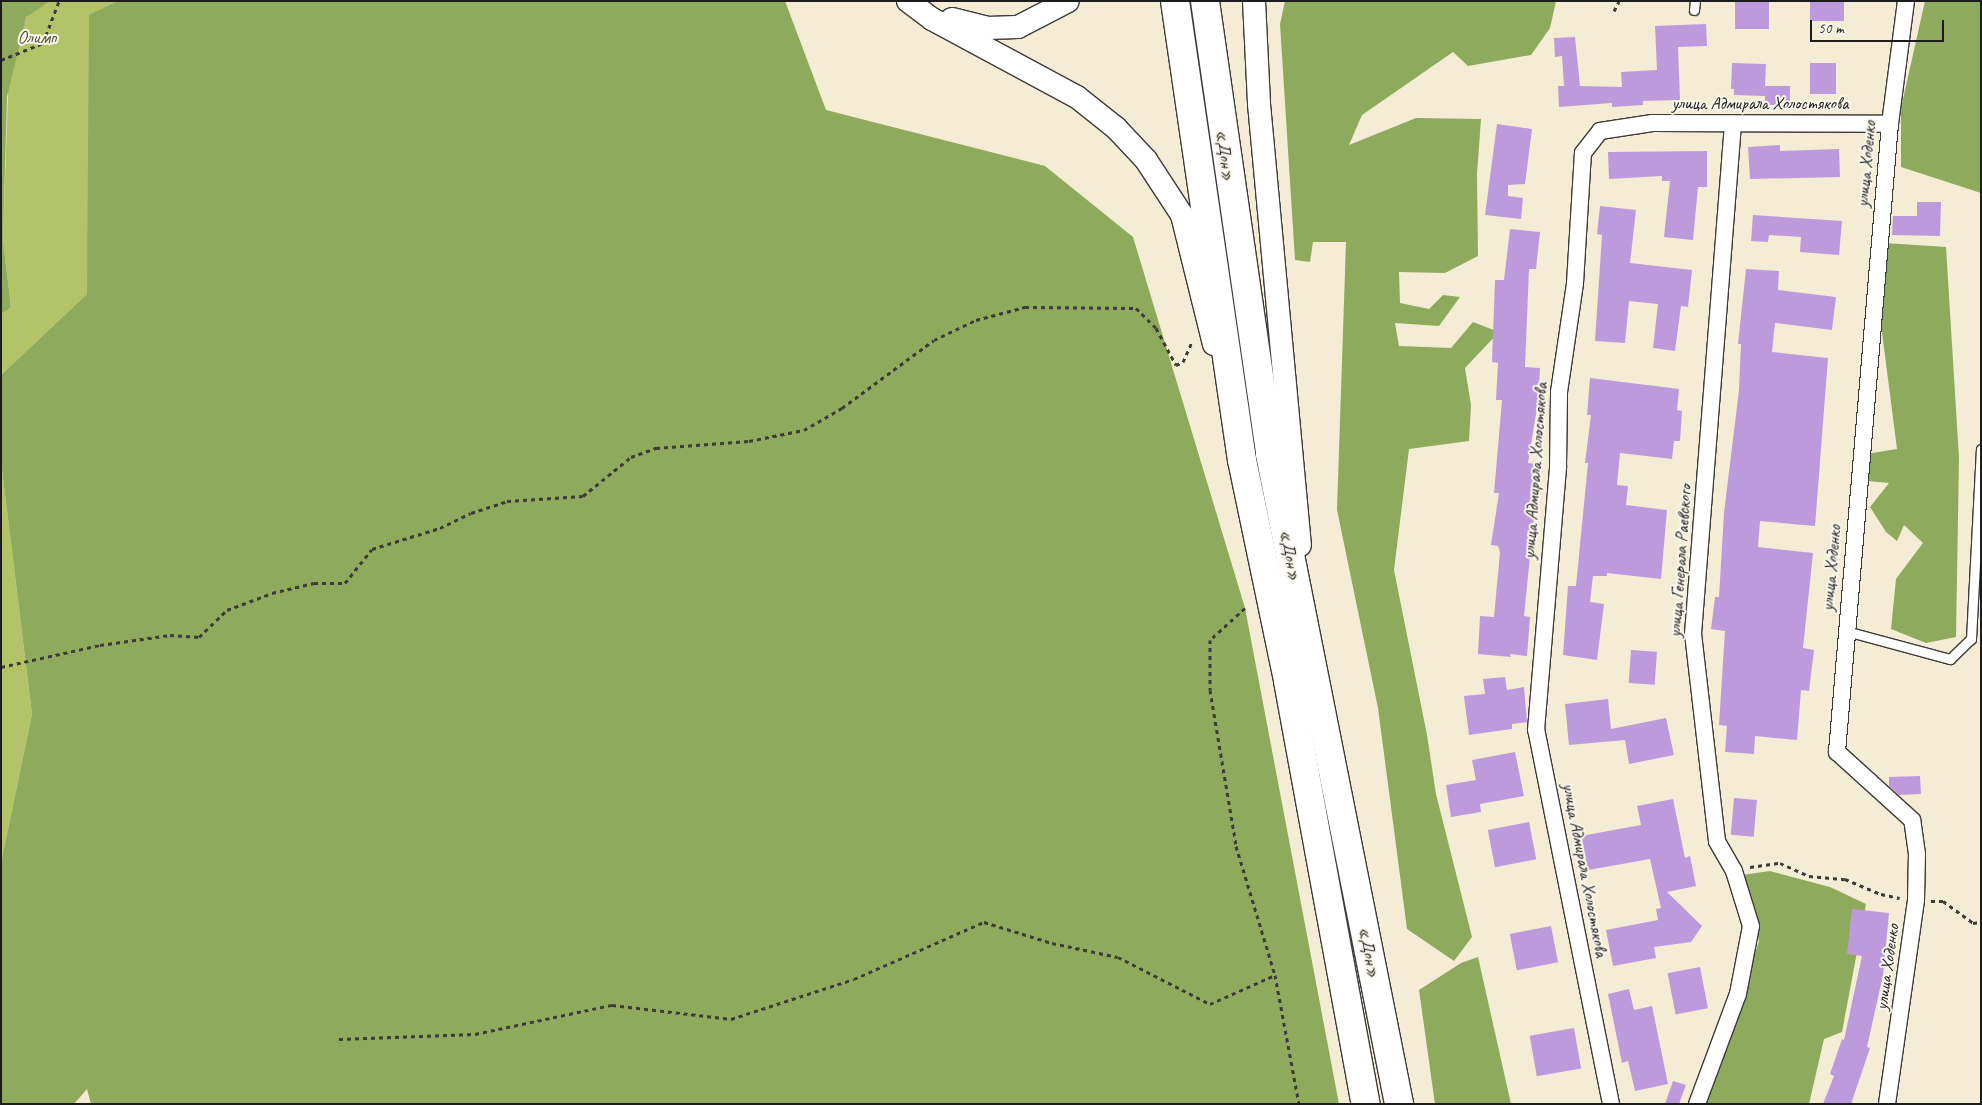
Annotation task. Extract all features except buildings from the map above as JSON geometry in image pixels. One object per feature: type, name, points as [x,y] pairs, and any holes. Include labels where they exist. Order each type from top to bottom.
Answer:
[{"type":"highway","name":"«Дон»","points":[[1175,1],[1242,460],[1288,682],[1366,1104]]},
{"type":"highway","name":"«Дон»","points":[[1205,1],[1270,454],[1399,1104]]},
{"type":"main road","points":[[908,1],[932,19],[1077,96],[1116,128],[1146,160],[1182,215],[1242,460]]},
{"type":"main road","points":[[916,1],[952,20],[987,28],[1018,27],[1068,1]]},
{"type":"main road","points":[[1254,1],[1270,232],[1314,673]]},
{"type":"street","name":"улица Ходенко","points":[[1887,1104],[1916,900],[1917,854],[1912,820],[1837,752],[1890,124],[1906,1]]},
{"type":"street","name":"улица Адмирала Холостякова","points":[[1612,1104],[1536,730],[1558,466],[1559,392],[1575,283],[1584,153],[1600,131],[1652,122],[1890,124]]},
{"type":"street","name":"улица Генерала Раевского","points":[[1697,1104],[1738,994],[1751,926],[1734,871],[1717,841],[1693,634],[1733,124]]},
{"type":"lane","points":[[1846,631],[1950,659],[1971,638],[1981,449]]},
{"type":"path","points":[[1,60],[43,43],[59,1]]},
{"type":"path","points":[[1614,11],[1619,1]]},
{"type":"path","points":[[1,668],[100,645],[170,634],[199,637],[227,610],[254,600],[314,583],[345,583],[372,549],[440,528],[471,513],[507,501],[582,496],[631,456],[656,448],[749,441],[804,430],[842,408],[934,340],[976,320],[1025,307],[1136,308],[1156,328],[1176,364],[1183,362],[1207,314]]},
{"type":"path","points":[[1245,608],[1210,640],[1210,690],[1236,846],[1274,975],[1299,1104]]},
{"type":"path","points":[[1734,871],[1780,863],[1809,876],[1845,879],[1881,894],[1916,900],[1943,901],[1973,923],[1981,922]]},
{"type":"path","points":[[339,1039],[475,1034],[612,1005],[731,1019],[854,980],[984,922],[1052,943],[1118,957],[1210,1004],[1274,975]]},
{"type":"green space","name":"Олимп","points":[[1,1],[147,1],[90,174],[87,294],[1,375],[1,314],[11,306],[3,240],[8,93]]},
{"type":"green space","points":[[1,1],[50,1],[26,17],[7,97],[3,240],[11,307],[1,314]]},
{"type":"green space","points":[[118,1],[785,1],[826,110],[1045,166],[1133,237],[1245,608],[1339,1104],[91,1104],[87,1089],[74,1104],[1,1104],[1,863],[32,714],[1,462],[1,375],[87,294],[89,15]]},
{"type":"green space","points":[[1285,1],[1556,1],[1550,28],[1531,55],[1468,66],[1453,52],[1362,115],[1349,145],[1416,118],[1481,119],[1477,174],[1478,256],[1445,273],[1399,272],[1400,303],[1429,309],[1443,295],[1460,297],[1439,326],[1395,323],[1399,346],[1451,348],[1473,322],[1499,332],[1465,368],[1471,405],[1469,441],[1409,449],[1394,570],[1427,735],[1436,794],[1472,937],[1454,961],[1407,929],[1378,708],[1337,510],[1346,242],[1313,242],[1310,262],[1295,260],[1280,24]]},
{"type":"green space","points":[[1925,1],[1981,1],[1981,193],[1901,167],[1901,108]]},
{"type":"green space","points":[[1885,243],[1946,247],[1959,458],[1956,637],[1926,643],[1891,629],[1896,579],[1923,543],[1904,525],[1897,541],[1886,532],[1870,507],[1889,483],[1867,481],[1866,454],[1897,449],[1879,309]]},
{"type":"green space","points":[[1,462],[32,714],[1,863]]},
{"type":"green space","points":[[1770,871],[1830,887],[1866,904],[1842,1032],[1824,1039],[1809,1104],[1706,1104],[1759,941],[1742,875]]},
{"type":"green space","points":[[1478,957],[1511,1104],[1435,1104],[1419,990],[1461,963]]}]
